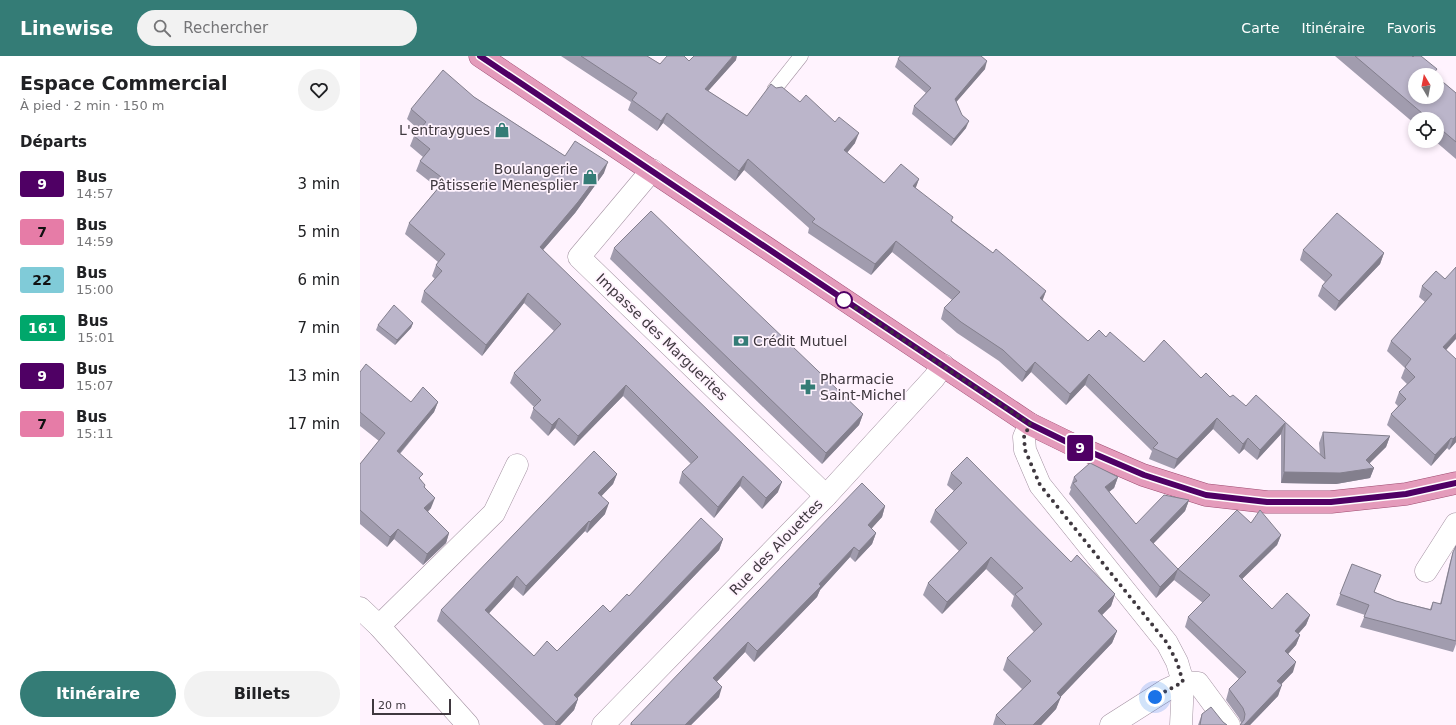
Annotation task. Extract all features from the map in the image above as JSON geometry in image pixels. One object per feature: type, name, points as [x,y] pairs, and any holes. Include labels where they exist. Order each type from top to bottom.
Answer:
[{"type":"main road","points":[[480,56],[1030,424],[1069,443],[1144,475],[1206,495],[1267,502],[1331,502],[1406,494],[1456,483]]},
{"type":"street","name":"Impasse des Marguerites","points":[[652,170],[579,257],[826,496]]},
{"type":"street","name":"Rue des Alouettes","points":[[603,725],[826,496],[934,378],[943,365]]},
{"type":"street","points":[[1030,424],[1024,437],[1025,450],[1040,485],[1167,643],[1177,662],[1183,682],[1181,725]]},
{"type":"street","points":[[379,626],[494,513],[517,465]]},
{"type":"street","points":[[1426,571],[1456,524]]},
{"type":"street","points":[[360,608],[379,626],[468,725]]},
{"type":"street","points":[[1111,725],[1166,690],[1183,682],[1198,683],[1229,725]]},
{"type":"lane","points":[[774,90],[801,56]]},
{"type":"building","points":[[581,56],[647,56],[660,64],[667,56],[684,56],[689,61],[694,56],[733,56],[705,89],[747,116],[771,84],[776,88],[782,87],[800,102],[806,95],[835,122],[839,117],[859,133],[844,150],[884,183],[901,164],[919,179],[913,186],[953,217],[951,221],[993,253],[996,249],[1046,291],[1040,298],[1088,341],[1099,330],[1106,337],[1110,332],[1144,362],[1164,340],[1201,378],[1206,373],[1230,397],[1233,395],[1246,406],[1256,395],[1325,459],[1323,432],[1390,436],[1366,460],[1374,468],[1340,473],[1284,472],[1285,423],[1260,450],[1248,438],[1243,444],[1217,418],[1177,459],[1153,448],[1158,443],[1089,374],[1070,394],[1035,362],[1026,372],[1003,350],[961,322],[944,308],[960,292],[896,241],[875,264],[812,222],[815,219],[748,159],[739,171],[667,113],[661,121],[632,100],[637,93]]},
{"type":"building","points":[[900,56],[981,56],[987,61],[955,99],[962,115],[969,121],[954,139],[914,106],[931,88],[898,59]]},
{"type":"building","points":[[1355,56],[1421,56],[1436,68],[1408,68],[1408,101]]},
{"type":"building","points":[[443,70],[474,97],[565,156],[575,141],[608,162],[578,202],[540,247],[782,482],[766,498],[743,476],[718,507],[682,472],[698,457],[626,385],[578,436],[559,418],[552,425],[533,408],[541,400],[514,373],[561,324],[528,293],[486,345],[424,291],[442,271],[436,265],[445,254],[409,223],[445,180],[420,161],[430,149],[414,136],[426,122],[411,109]]},
{"type":"building","points":[[1444,83],[1456,93],[1456,142],[1444,132],[1444,112],[1421,112],[1411,104],[1444,104]]},
{"type":"building","points":[[651,211],[863,414],[826,453],[614,248]]},
{"type":"building","points":[[1337,213],[1384,253],[1339,301],[1322,286],[1332,275],[1303,250]]},
{"type":"building","points":[[1456,267],[1456,333],[1443,347],[1456,359],[1456,436],[1453,439],[1451,438],[1435,455],[1391,414],[1406,399],[1399,392],[1415,377],[1405,367],[1411,359],[1391,341],[1432,294],[1422,286],[1436,271],[1445,279]]},
{"type":"building","points":[[394,305],[413,323],[397,340],[378,325]]},
{"type":"building","points":[[366,364],[411,402],[423,387],[438,402],[397,451],[423,474],[419,478],[425,485],[424,487],[435,498],[424,508],[449,533],[427,554],[398,529],[390,537],[360,510],[360,464],[385,433],[360,412],[360,372]]},
{"type":"building","points":[[594,451],[617,474],[598,493],[609,503],[590,522],[589,521],[526,586],[517,576],[485,610],[534,656],[547,641],[557,651],[603,605],[610,612],[627,594],[629,596],[701,518],[723,539],[574,695],[578,699],[556,722],[441,610]]},
{"type":"building","points":[[967,457],[1071,562],[1077,555],[1115,594],[1098,611],[1117,631],[1057,693],[1061,697],[1033,725],[1006,725],[996,715],[1031,681],[1007,658],[1042,624],[1015,594],[1023,588],[991,557],[947,602],[928,583],[967,543],[935,510],[962,483],[951,473]]},
{"type":"building","points":[[1090,463],[1118,477],[1105,487],[1136,524],[1164,495],[1189,500],[1150,540],[1178,569],[1160,587],[1073,483],[1077,481],[1074,477]]},
{"type":"building","points":[[862,483],[885,506],[868,525],[876,533],[859,551],[854,547],[819,584],[821,586],[757,651],[748,642],[713,678],[722,687],[685,725],[632,725],[631,723]]},
{"type":"building","points":[[1237,510],[1251,523],[1260,510],[1281,535],[1239,576],[1272,609],[1287,593],[1310,615],[1295,631],[1300,635],[1285,651],[1296,662],[1277,681],[1282,685],[1244,725],[1240,725],[1244,720],[1245,714],[1243,708],[1229,689],[1246,672],[1188,617],[1210,595],[1178,569]]},
{"type":"building","points":[[1456,546],[1456,641],[1364,617],[1369,605],[1340,594],[1352,564],[1381,575],[1374,592],[1396,601],[1431,610],[1433,602],[1441,604],[1453,552]]},
{"type":"building","points":[[1211,707],[1227,725],[1200,725],[1202,714]]},
{"type":"bus line","name":"9","points":[[480,56],[1030,424],[1069,443],[1144,475],[1206,495],[1267,502],[1346,501],[1406,494],[1456,483]]},
{"type":"place","name":"L'entraygues","points":[[502,130]]},
{"type":"place","name":"Boulangerie Pâtisserie Menesplier","points":[[590,177]]},
{"type":"place","name":"Crédit Mutuel","points":[[741,341]]},
{"type":"place","name":"Pharmacie Saint-Michel","points":[[808,387]]},
{"type":"route","points":[[844,300],[841,298],[943,365],[1030,424],[1024,437],[1025,450],[1040,485],[1167,643],[1177,662],[1183,682],[1155,697]]}]
